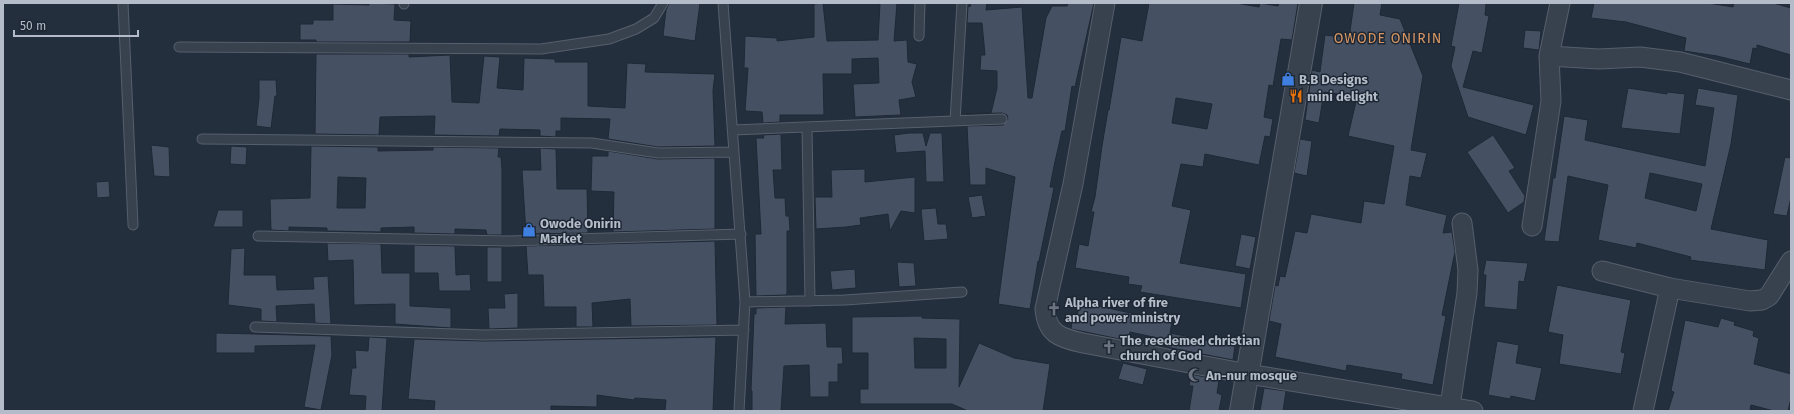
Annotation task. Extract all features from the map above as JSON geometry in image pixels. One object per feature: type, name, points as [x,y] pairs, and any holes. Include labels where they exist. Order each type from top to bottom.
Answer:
[{"type":"street","points":[[1105,3],[1073,184],[1044,309],[1046,321],[1050,329],[1058,335],[1070,340],[1248,374],[1450,406],[1472,411]]},
{"type":"street","points":[[1242,411],[1310,3]]},
{"type":"street","points":[[1532,226],[1551,100],[1549,56],[1560,3]]},
{"type":"street","points":[[1549,56],[1600,59],[1640,57],[1680,62],[1791,90]]},
{"type":"street","points":[[1450,406],[1467,293],[1468,270],[1462,223]]},
{"type":"street","points":[[1602,271],[1670,288],[1750,301],[1762,300],[1769,296],[1791,261]]},
{"type":"street","points":[[1643,411],[1670,288]]},
{"type":"lane","points":[[123,3],[133,225]]},
{"type":"lane","points":[[180,47],[541,49],[609,39],[636,29],[654,18],[663,3]]},
{"type":"lane","points":[[723,3],[745,302],[739,411]]},
{"type":"lane","points":[[919,36],[920,3]]},
{"type":"lane","points":[[954,121],[962,3]]},
{"type":"lane","points":[[733,130],[1002,119]]},
{"type":"lane","points":[[807,127],[810,301]]},
{"type":"lane","points":[[202,139],[592,143],[658,153],[734,152]]},
{"type":"lane","points":[[258,236],[508,241],[741,234]]},
{"type":"lane","points":[[745,302],[845,300],[962,292]]},
{"type":"lane","points":[[255,327],[482,335],[744,330]]},
{"type":"building","points":[[369,3],[395,4],[394,20],[411,21],[410,42],[316,42],[316,40],[300,40],[300,24],[313,24],[313,20],[333,20],[333,4],[369,5]]},
{"type":"building","points":[[669,3],[700,3],[695,41],[663,36],[666,10]]},
{"type":"building","points":[[823,3],[827,41],[878,40],[880,3],[897,3],[894,41],[907,40],[908,62],[917,64],[912,82],[916,97],[899,100],[901,115],[855,117],[853,84],[879,83],[878,58],[852,59],[852,74],[823,74],[824,115],[780,115],[780,122],[763,123],[762,112],[745,111],[748,68],[744,68],[745,36],[777,38],[777,41],[814,37],[814,4]]},
{"type":"building","points":[[971,3],[987,3],[986,10],[1022,7],[1028,98],[1032,98],[1046,18],[1052,6],[1067,6],[1068,3],[1094,3],[1075,87],[1072,86],[1065,131],[1062,131],[1054,166],[1050,187],[1054,187],[1038,261],[1030,309],[998,304],[1015,177],[986,168],[986,185],[970,185],[967,126],[1003,125],[1008,119],[1007,115],[1002,113],[966,114],[991,113],[997,88],[997,71],[980,70],[981,55],[985,55],[982,23],[967,23],[968,6],[970,7]]},
{"type":"building","points":[[1149,3],[1236,3],[1259,7],[1260,3],[1278,6],[1279,3],[1298,3],[1292,40],[1281,39],[1273,86],[1269,85],[1264,117],[1273,119],[1270,137],[1265,136],[1259,165],[1205,154],[1203,167],[1181,164],[1172,206],[1191,210],[1180,263],[1246,274],[1241,308],[1140,292],[1142,286],[1128,284],[1129,277],[1075,268],[1079,244],[1088,246],[1094,212],[1091,212],[1095,197],[1102,146],[1121,37],[1142,41]],"holes":[[[1176,98],[1212,104],[1207,129],[1172,123]]]},
{"type":"building","points":[[1354,3],[1382,3],[1380,15],[1400,19],[1423,76],[1411,150],[1427,153],[1421,178],[1410,176],[1406,205],[1447,215],[1443,233],[1452,232],[1455,252],[1442,315],[1446,316],[1433,385],[1401,379],[1402,374],[1347,365],[1346,371],[1275,357],[1281,324],[1269,321],[1275,285],[1278,286],[1280,276],[1285,277],[1295,231],[1307,233],[1311,214],[1361,223],[1364,201],[1384,204],[1394,146],[1348,136],[1357,97],[1324,92],[1319,123],[1305,120],[1312,70],[1320,72],[1325,35],[1349,38]]},
{"type":"building","points":[[1459,3],[1486,3],[1485,15],[1489,16],[1482,53],[1473,51],[1463,87],[1534,105],[1526,135],[1468,117],[1451,66],[1455,47],[1451,46]]},
{"type":"building","points":[[1594,3],[1708,3],[1733,7],[1734,3],[1773,3],[1791,8],[1791,55],[1757,45],[1757,49],[1753,48],[1750,64],[1717,56],[1684,51],[1686,38],[1626,22],[1591,18]]},
{"type":"building","points":[[1525,30],[1541,31],[1539,50],[1523,48]]},
{"type":"building","points":[[316,54],[409,54],[409,57],[450,55],[452,102],[479,103],[484,56],[500,57],[497,88],[523,90],[524,58],[555,59],[555,62],[588,62],[588,106],[625,108],[627,63],[646,64],[645,72],[715,74],[713,90],[715,146],[658,147],[608,139],[610,119],[561,118],[561,131],[556,131],[556,137],[540,136],[540,130],[500,129],[499,136],[434,135],[435,116],[380,117],[379,135],[315,134]]},
{"type":"building","points":[[259,80],[276,80],[277,96],[275,96],[271,128],[256,126]]},
{"type":"building","points":[[1628,88],[1667,94],[1667,92],[1685,94],[1680,134],[1621,128]]},
{"type":"building","points":[[1698,88],[1738,95],[1731,144],[1711,229],[1768,240],[1765,270],[1690,260],[1691,257],[1637,243],[1636,248],[1598,240],[1608,185],[1568,176],[1559,242],[1544,241],[1564,116],[1588,120],[1585,140],[1705,166],[1714,108],[1695,105]],"holes":[[[1650,173],[1702,184],[1696,211],[1645,198]]]},
{"type":"building","points":[[923,133],[926,146],[930,133],[942,133],[944,182],[926,182],[925,151],[896,153],[894,135]]},
{"type":"building","points":[[781,134],[782,170],[773,170],[775,198],[785,198],[786,216],[789,216],[790,231],[787,231],[787,293],[786,295],[756,296],[755,234],[761,234],[756,138],[764,138],[763,135]]},
{"type":"building","points":[[1493,135],[1515,168],[1509,171],[1525,196],[1524,202],[1508,213],[1467,152]]},
{"type":"building","points":[[1300,139],[1312,141],[1307,176],[1294,173]]},
{"type":"building","points":[[151,145],[169,147],[170,177],[154,176]]},
{"type":"building","points":[[231,146],[247,147],[246,165],[230,164]]},
{"type":"building","points":[[311,146],[378,147],[378,151],[433,150],[433,147],[499,148],[498,157],[501,157],[502,170],[502,235],[487,235],[486,230],[455,229],[455,234],[414,233],[414,227],[381,228],[381,232],[327,231],[327,228],[289,227],[289,231],[271,230],[270,199],[310,198]],"holes":[[[338,177],[366,178],[365,208],[337,208]]]},
{"type":"building","points":[[540,148],[556,149],[557,189],[587,189],[588,233],[526,234],[522,170],[541,170]]},
{"type":"building","points":[[608,151],[658,159],[715,158],[715,229],[613,232],[614,192],[591,191],[592,156],[608,156]]},
{"type":"building","points":[[1785,157],[1791,158],[1791,197],[1787,216],[1773,214]]},
{"type":"building","points":[[865,169],[865,182],[915,177],[915,213],[901,211],[890,231],[888,214],[860,218],[861,225],[816,229],[815,197],[832,197],[831,170]]},
{"type":"building","points":[[109,181],[110,197],[97,198],[96,182]]},
{"type":"building","points":[[982,195],[986,216],[972,218],[968,197]]},
{"type":"building","points":[[936,208],[938,224],[946,224],[948,239],[924,241],[921,209]]},
{"type":"building","points":[[218,210],[243,210],[243,227],[213,227]]},
{"type":"building","points":[[1241,234],[1256,237],[1250,269],[1235,266]]},
{"type":"building","points":[[715,241],[717,325],[631,326],[630,299],[592,303],[593,327],[576,327],[576,307],[544,307],[543,275],[528,275],[526,246]]},
{"type":"building","points":[[327,243],[381,244],[382,273],[410,273],[410,306],[451,308],[451,328],[395,324],[395,304],[354,305],[353,260],[328,261]]},
{"type":"building","points":[[414,245],[455,246],[456,275],[470,274],[471,291],[439,291],[438,273],[414,273]]},
{"type":"building","points":[[487,247],[502,247],[502,282],[487,282]]},
{"type":"building","points":[[245,248],[244,275],[276,275],[277,290],[314,289],[313,277],[328,276],[331,324],[315,323],[314,304],[276,306],[277,322],[261,321],[261,309],[228,305],[231,249]]},
{"type":"building","points":[[1486,260],[1528,263],[1524,282],[1519,281],[1517,310],[1484,307],[1486,275],[1483,275]]},
{"type":"building","points":[[897,262],[914,263],[916,286],[899,287]]},
{"type":"building","points":[[855,269],[856,288],[832,290],[830,271]]},
{"type":"building","points":[[1557,285],[1631,300],[1621,352],[1625,353],[1621,374],[1559,364],[1563,335],[1548,332]]},
{"type":"building","points":[[518,293],[518,328],[489,329],[488,308],[505,308],[504,294]]},
{"type":"building","points":[[1080,302],[1172,322],[1170,333],[1235,346],[1233,360],[1166,347],[1167,340],[1130,332],[1129,341],[1071,329],[1072,320],[1076,321]]},
{"type":"building","points":[[786,307],[785,324],[826,323],[827,347],[842,347],[843,364],[838,364],[838,382],[829,382],[829,397],[810,397],[809,365],[784,366],[781,411],[752,411],[751,391],[754,314],[756,314],[756,308]]},
{"type":"building","points":[[922,316],[922,318],[960,319],[959,387],[979,343],[1014,358],[1050,364],[1043,411],[968,411],[952,404],[860,404],[860,389],[868,389],[868,353],[852,353],[852,317]],"holes":[[[914,338],[946,339],[946,368],[915,368]]]},
{"type":"building","points":[[1721,318],[1735,322],[1734,325],[1754,331],[1753,336],[1759,338],[1754,364],[1791,374],[1791,398],[1788,411],[1774,411],[1751,405],[1750,411],[1668,411],[1674,392],[1671,391],[1685,320],[1718,327]]},
{"type":"building","points":[[216,333],[331,336],[332,355],[321,410],[304,407],[315,345],[255,346],[255,353],[216,353]]},
{"type":"building","points":[[369,337],[387,338],[382,411],[365,411],[366,396],[349,395],[352,368],[356,368],[355,350],[368,351]]},
{"type":"building","points":[[716,337],[713,411],[665,411],[666,400],[635,398],[634,400],[597,395],[597,407],[551,406],[551,411],[434,411],[435,401],[408,399],[414,339],[483,341]]},
{"type":"building","points":[[1497,341],[1519,345],[1516,363],[1542,368],[1535,401],[1511,396],[1510,399],[1488,395]]},
{"type":"building","points":[[1123,363],[1147,369],[1143,385],[1118,379]]},
{"type":"building","points":[[1191,374],[1219,380],[1217,393],[1222,395],[1219,411],[1189,411],[1193,386],[1189,386]]},
{"type":"building","points":[[1264,388],[1286,391],[1283,411],[1260,411]]},
{"type":"place","name":"B.B Designs","points":[[1288,79]]},
{"type":"place","name":"mini delight","points":[[1296,96]]},
{"type":"place","name":"Owode Onirin Market","points":[[529,230]]},
{"type":"place","name":"Alpha river of fire and power ministry","points":[[1054,309]]},
{"type":"place","name":"The reedemed christian church of God","points":[[1109,347]]},
{"type":"place","name":"An-nur mosque","points":[[1195,375]]},
{"type":"district","name":"OWODE ONIRIN","points":[[1388,38]]}]
